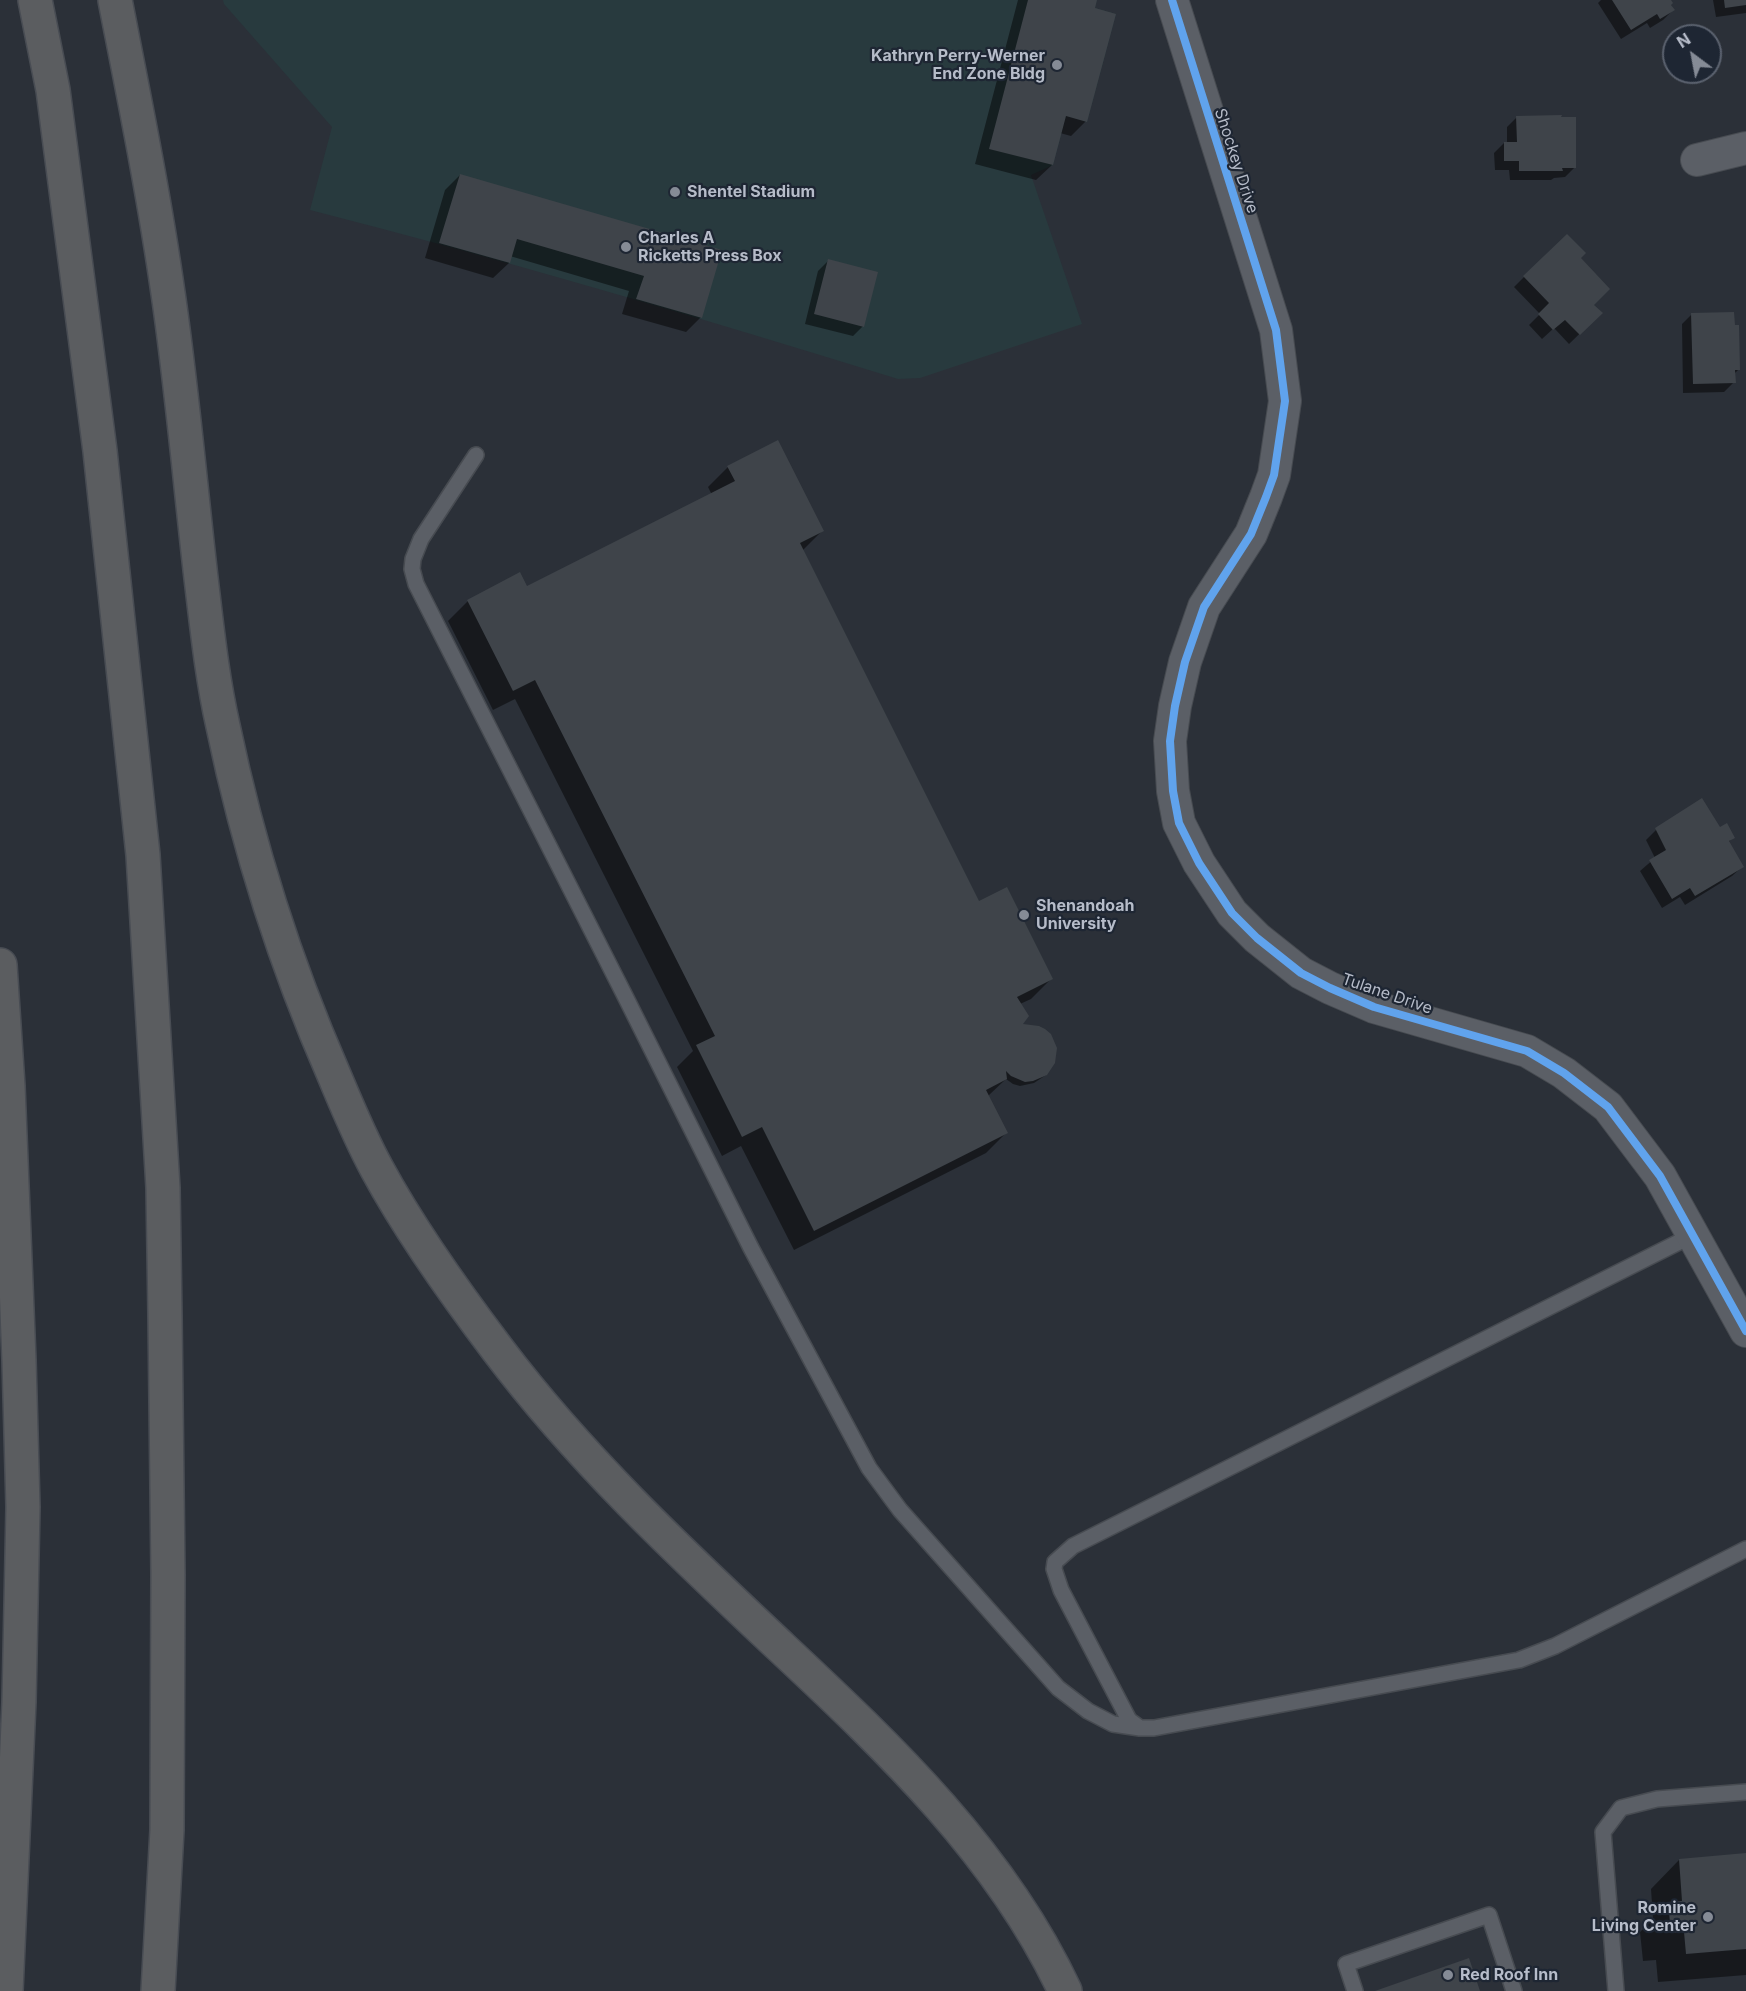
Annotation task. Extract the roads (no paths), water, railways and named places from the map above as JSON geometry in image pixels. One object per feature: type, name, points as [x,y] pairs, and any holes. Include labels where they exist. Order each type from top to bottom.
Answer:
[{"type":"highway","points":[[35,0],[53,90],[100,451],[144,855],[163,1188],[165,1316],[168,1575],[166,1830],[158,1991]]},
{"type":"highway","points":[[115,0],[140,128],[168,294],[210,649],[222,723],[255,856],[276,923],[312,1021],[355,1124],[377,1169],[410,1225],[493,1344],[550,1414],[600,1472],[840,1702],[951,1817],[1026,1918],[1065,1991]]},
{"type":"highway","points":[[0,965],[9,1098],[23,1507],[19,1702],[6,1991]]},
{"type":"street","name":"Shockey Drive","points":[[1172,0],[1276,330]]},
{"type":"street","points":[[1697,160],[1746,148]]},
{"type":"street","name":"Tulane Drive","points":[[1276,330],[1285,401],[1274,475],[1251,534],[1204,607],[1185,662],[1174,705],[1170,741],[1173,791],[1179,823],[1199,863],[1232,913],[1257,938],[1301,973],[1374,1007],[1527,1051],[1564,1073],[1608,1107],[1660,1176],[1746,1331]]},
{"type":"lane","points":[[476,455],[421,539],[413,559],[412,569],[416,584],[757,1258],[869,1468],[900,1510],[1058,1688],[1088,1711],[1113,1724],[1154,1728],[1519,1660],[1555,1646],[1746,1549]]},
{"type":"lane","points":[[1140,1728],[1129,1720],[1061,1590],[1054,1569],[1055,1562],[1073,1546],[1693,1235]]},
{"type":"lane","points":[[1616,1991],[1603,1832],[1621,1808],[1657,1799],[1746,1792]]},
{"type":"lane","points":[[1355,1991],[1346,1964],[1489,1915],[1514,1991]]},
{"type":"place","name":"Kathryn Perry-Werner End Zone Bldg","points":[[1057,65]]},
{"type":"place","name":"Shentel Stadium","points":[[675,192]]},
{"type":"place","name":"Charles A Ricketts Press Box","points":[[626,247]]},
{"type":"place","name":"Shenandoah University","points":[[1024,915]]},
{"type":"place","name":"Romine Living Center","points":[[1708,1917]]},
{"type":"place","name":"Red Roof Inn","points":[[1448,1975]]}]
